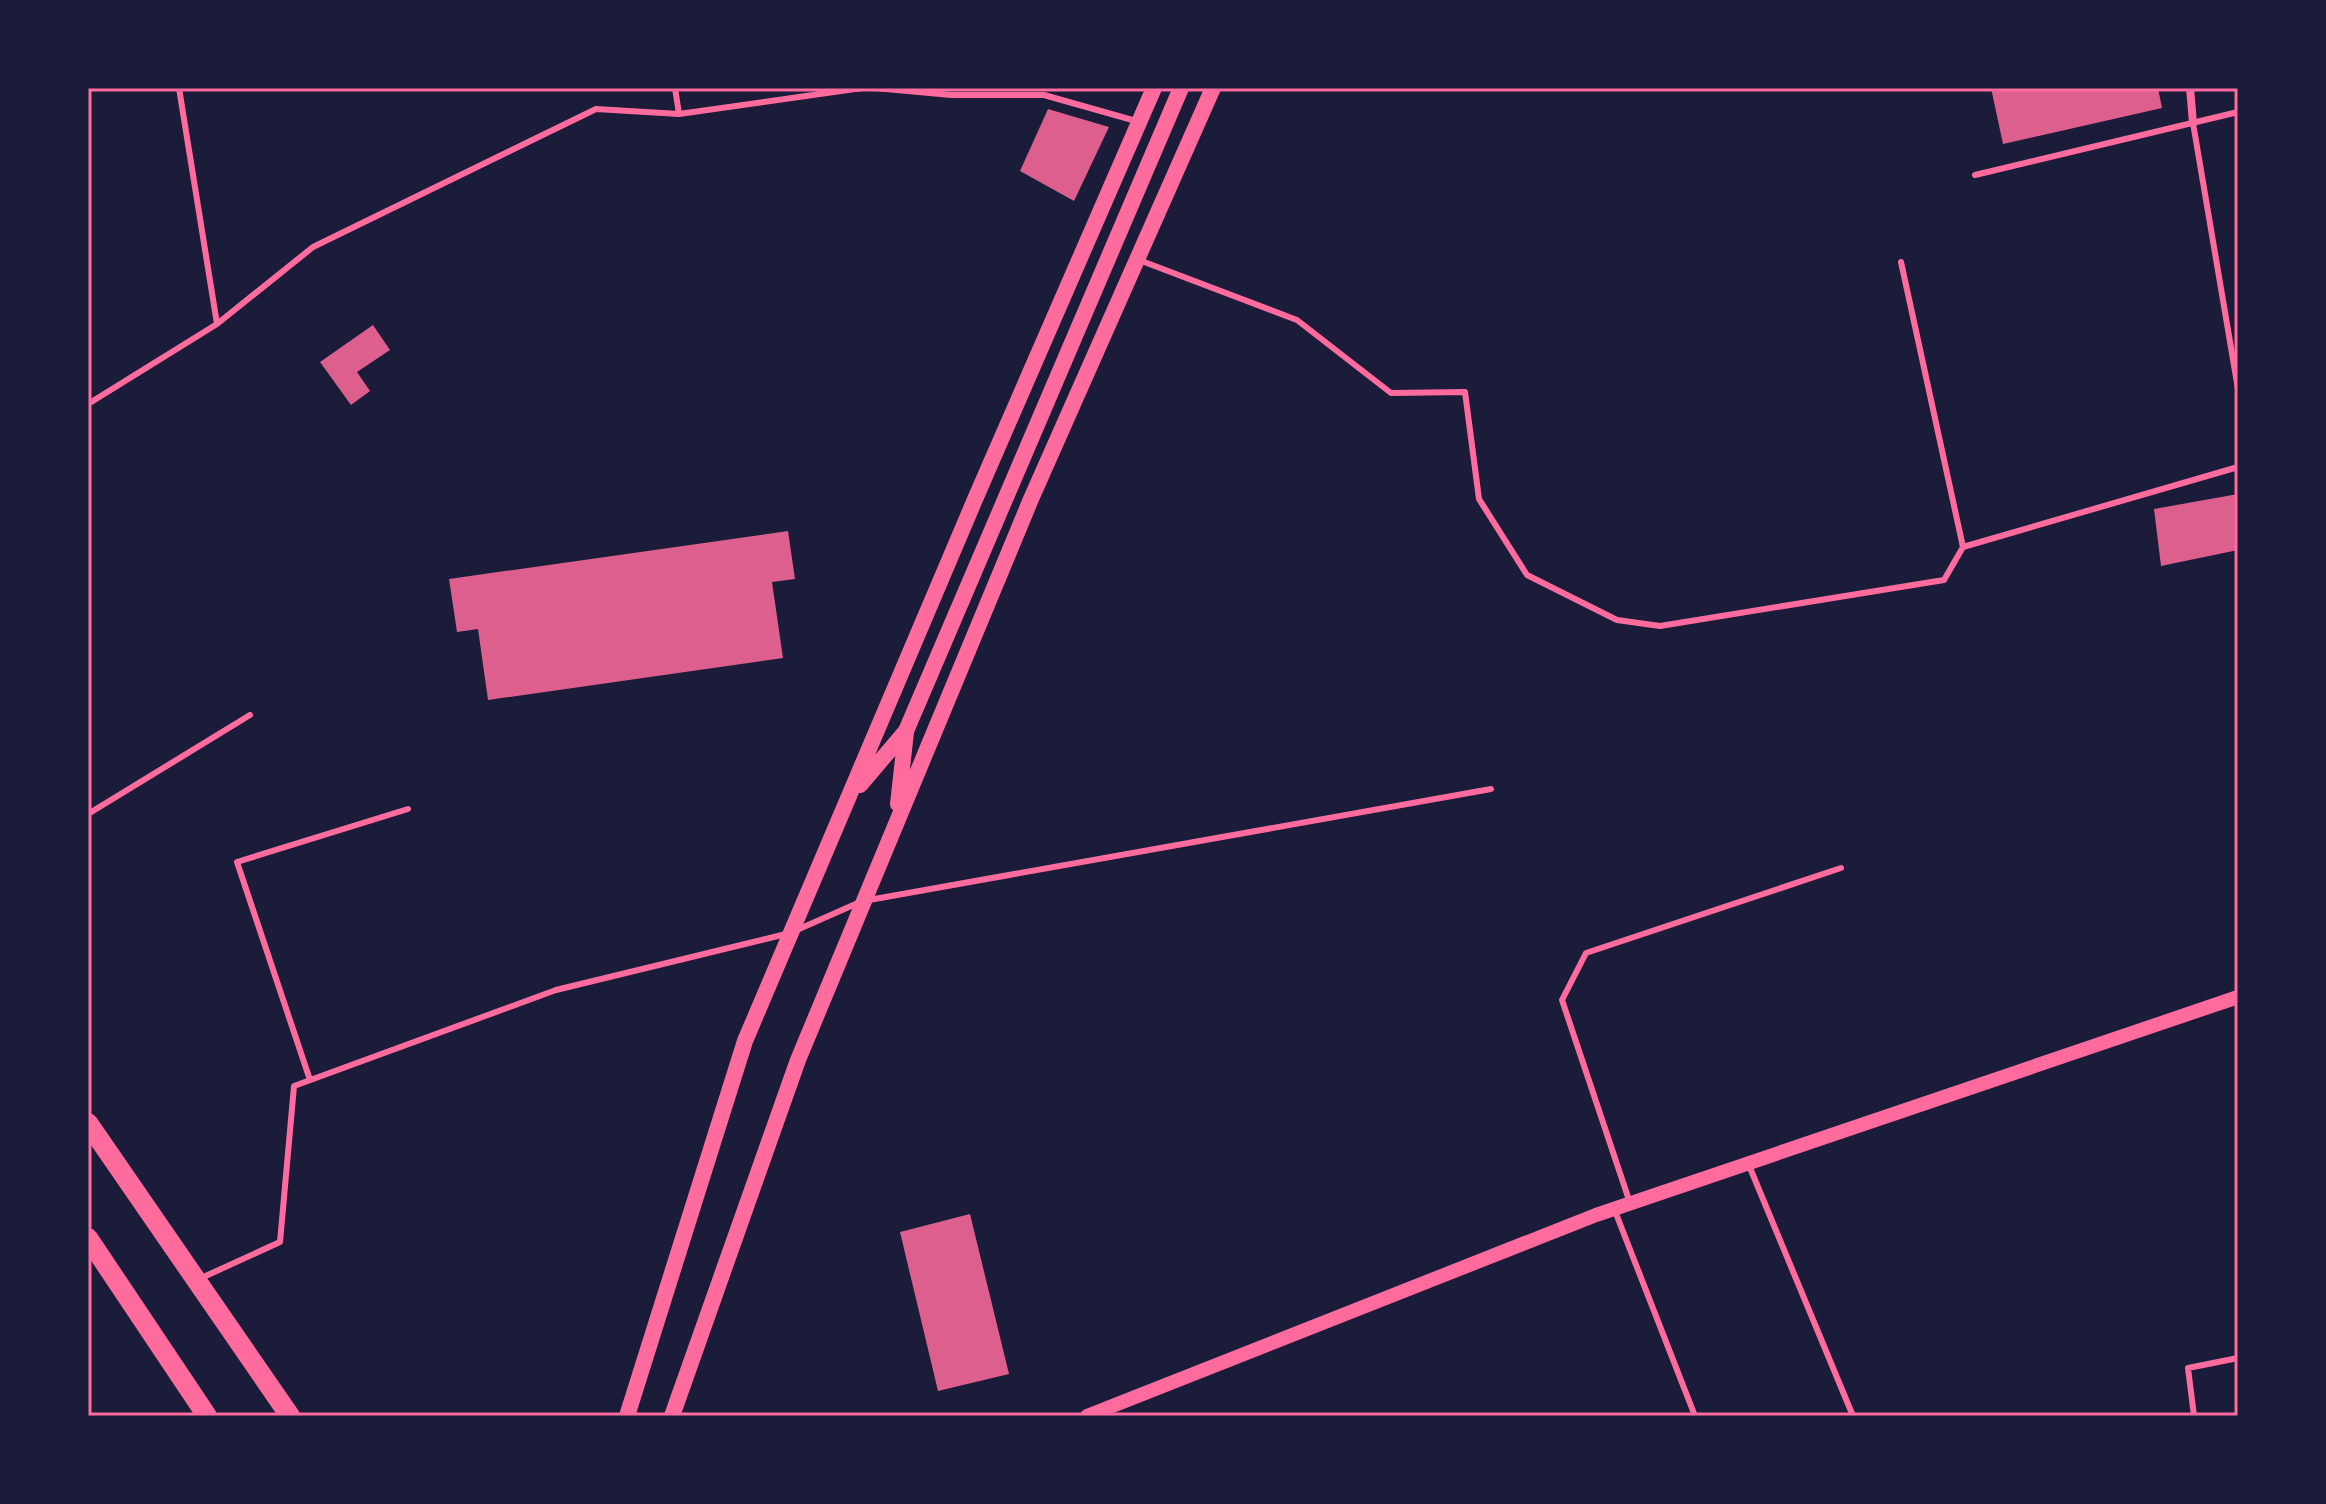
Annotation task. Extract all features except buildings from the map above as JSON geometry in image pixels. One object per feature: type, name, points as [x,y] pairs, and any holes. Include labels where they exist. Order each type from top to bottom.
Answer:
[{"type":"main road","points":[[627,1416],[745,1041],[1154,88]]},
{"type":"main road","points":[[848,798],[906,731],[1181,88]]},
{"type":"main road","points":[[672,1416],[798,1060],[1031,499],[1213,88]]},
{"type":"main road","points":[[897,822],[906,731]]},
{"type":"main road","points":[[88,1123],[290,1416]]},
{"type":"main road","points":[[88,1238],[207,1416]]},
{"type":"street","points":[[2190,88],[2193,123]]},
{"type":"street","points":[[1087,1416],[1614,1208],[2238,997]]},
{"type":"lane","points":[[179,88],[217,324]]},
{"type":"lane","points":[[675,88],[679,114]]},
{"type":"lane","points":[[88,404],[217,324],[313,247],[596,109],[679,114],[862,88]]},
{"type":"lane","points":[[875,88],[951,95],[1044,95],[1139,122]]},
{"type":"lane","points":[[1975,175],[2238,112]]},
{"type":"lane","points":[[2193,123],[2238,389]]},
{"type":"lane","points":[[1137,259],[1297,320],[1391,393],[1465,392],[1479,499],[1527,575],[1617,620],[1660,626],[1944,580],[1963,547],[1901,262]]},
{"type":"lane","points":[[1963,547],[2238,467]]},
{"type":"lane","points":[[88,814],[250,715]]},
{"type":"lane","points":[[196,1280],[280,1242],[294,1086],[556,990],[790,933],[864,901],[1491,789]]},
{"type":"lane","points":[[310,1080],[237,862],[408,809]]},
{"type":"lane","points":[[1630,1203],[1562,1000],[1586,953],[1841,868]]},
{"type":"lane","points":[[1748,1163],[1853,1416]]},
{"type":"lane","points":[[1614,1208],[1695,1416]]},
{"type":"lane","points":[[2194,1416],[2188,1368],[2238,1358]]}]
